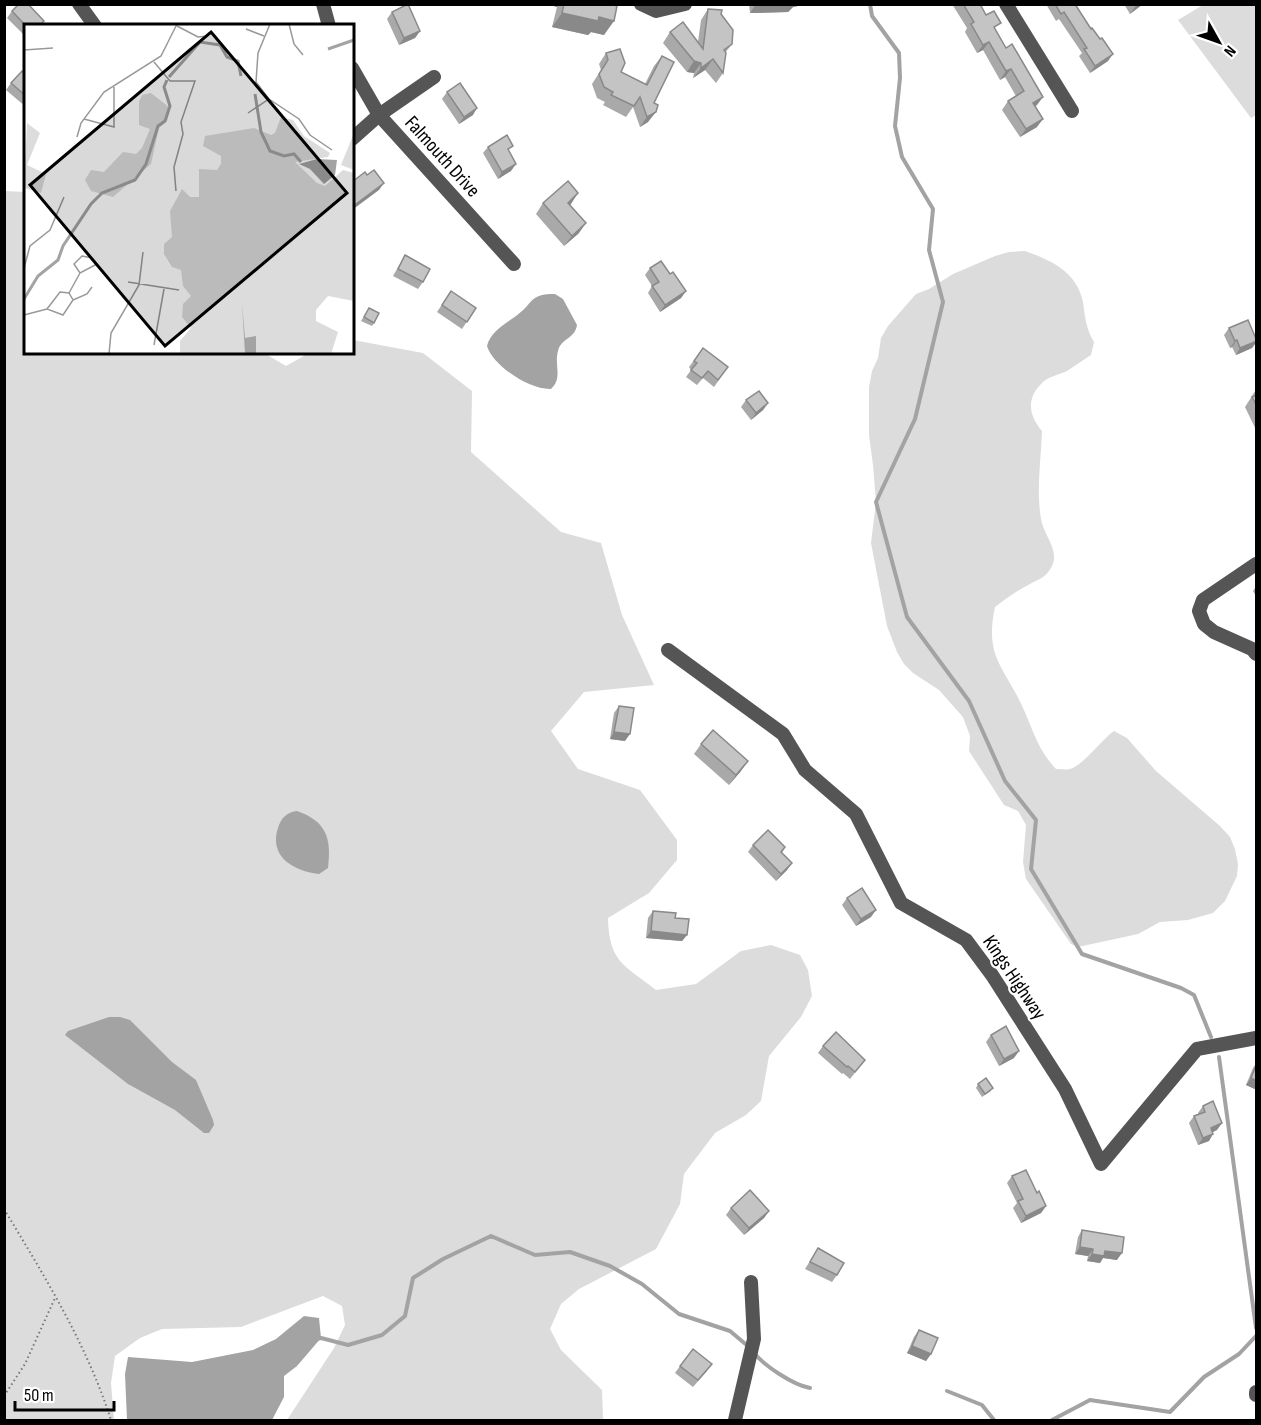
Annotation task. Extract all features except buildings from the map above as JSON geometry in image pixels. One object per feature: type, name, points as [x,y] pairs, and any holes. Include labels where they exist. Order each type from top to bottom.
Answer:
[{"type":"street","points":[[79,4],[94,24]]},
{"type":"street","points":[[323,4],[328,24]]},
{"type":"street","points":[[640,4],[656,11],[685,4]]},
{"type":"street","points":[[1006,4],[1072,111]]},
{"type":"street","name":"Falmouth Drive","points":[[354,71],[379,115],[514,264]]},
{"type":"street","points":[[354,137],[379,115],[434,77]]},
{"type":"street","points":[[1257,564],[1203,600],[1199,611],[1204,624],[1214,632],[1257,654]]},
{"type":"street","name":"Kings Highway","points":[[668,650],[783,734],[805,770],[855,814],[901,903],[966,940],[992,975],[1065,1089],[1101,1164],[1197,1049],[1257,1038]]},
{"type":"street","points":[[735,1420],[754,1339],[751,1282]]},
{"type":"path","points":[[4,1209],[56,1296],[86,1356],[111,1420]]},
{"type":"path","points":[[4,1396],[25,1364],[56,1296]]},
{"type":"shaded area","points":[[1203,5],[1256,5],[1256,115],[1251,118],[1178,20]]},
{"type":"shaded area","points":[[4,191],[24,192],[24,354],[266,354],[286,366],[307,354],[354,354],[354,340],[423,353],[472,391],[471,452],[561,532],[601,543],[622,615],[654,685],[584,692],[551,731],[578,769],[640,790],[677,840],[677,860],[649,893],[608,918],[611,944],[615,954],[627,968],[656,990],[696,984],[741,951],[771,945],[800,955],[808,970],[812,996],[801,1017],[769,1056],[761,1101],[746,1115],[715,1133],[684,1174],[680,1204],[656,1249],[579,1289],[561,1304],[550,1329],[561,1350],[602,1390],[603,1420],[287,1420],[334,1348],[345,1325],[342,1306],[323,1296],[241,1327],[162,1329],[140,1338],[115,1356],[111,1383],[114,1420],[5,1420]]},
{"type":"shaded area","points":[[1025,251],[1053,263],[1069,275],[1080,292],[1085,318],[1094,342],[1091,355],[1067,371],[1046,380],[1036,390],[1031,402],[1034,419],[1042,431],[1039,486],[1041,519],[1054,558],[1053,564],[1045,575],[995,607],[992,624],[994,651],[1040,747],[1056,769],[1075,767],[1114,731],[1127,738],[1156,771],[1220,826],[1230,837],[1238,864],[1237,876],[1225,901],[1213,913],[1188,920],[1160,922],[1138,934],[1078,947],[1071,944],[1026,879],[1023,862],[1026,825],[1018,811],[1004,805],[969,751],[970,736],[963,717],[939,690],[913,673],[897,652],[887,626],[871,543],[876,502],[869,435],[869,387],[872,371],[878,358],[881,338],[888,326],[916,294],[953,274],[995,256]]},
{"type":"shaded area","points":[[555,294],[563,299],[577,325],[574,333],[560,347],[557,356],[557,380],[551,389],[533,386],[504,369],[487,346],[492,335],[533,299],[542,295]]},
{"type":"shaded area","points":[[297,811],[315,820],[328,839],[328,868],[319,874],[291,865],[284,860],[276,845],[276,836],[282,820],[288,814]]},
{"type":"shaded area","points":[[109,1017],[130,1020],[172,1062],[196,1080],[213,1120],[214,1125],[209,1133],[204,1133],[175,1110],[128,1084],[65,1035],[68,1031]]},
{"type":"shaded area","points":[[304,1316],[319,1318],[321,1338],[297,1366],[284,1376],[284,1397],[272,1420],[127,1420],[125,1374],[128,1357],[192,1362],[253,1350],[276,1339]]},
{"type":"waterway","points":[[870,4],[872,16],[899,53],[900,78],[895,126],[902,157],[933,209],[929,250],[943,302],[915,419],[876,502],[907,617],[969,701],[1005,781],[1036,820],[1031,869],[1082,954],[1181,988],[1194,995],[1211,1037]]},
{"type":"waterway","points":[[1219,1057],[1256,1328]]},
{"type":"waterway","points":[[316,1339],[321,1338],[348,1345],[382,1335],[405,1316],[413,1278],[443,1259],[491,1236],[535,1255],[570,1252],[610,1266],[642,1284],[679,1314],[730,1331],[749,1347]]},
{"type":"waterway","points":[[1052,1420],[1090,1400],[1170,1412],[1204,1377],[1239,1354],[1256,1336]]},
{"type":"waterway","points":[[754,1353],[780,1374],[810,1388]]},
{"type":"waterway","points":[[947,1391],[982,1405],[994,1420]]}]
